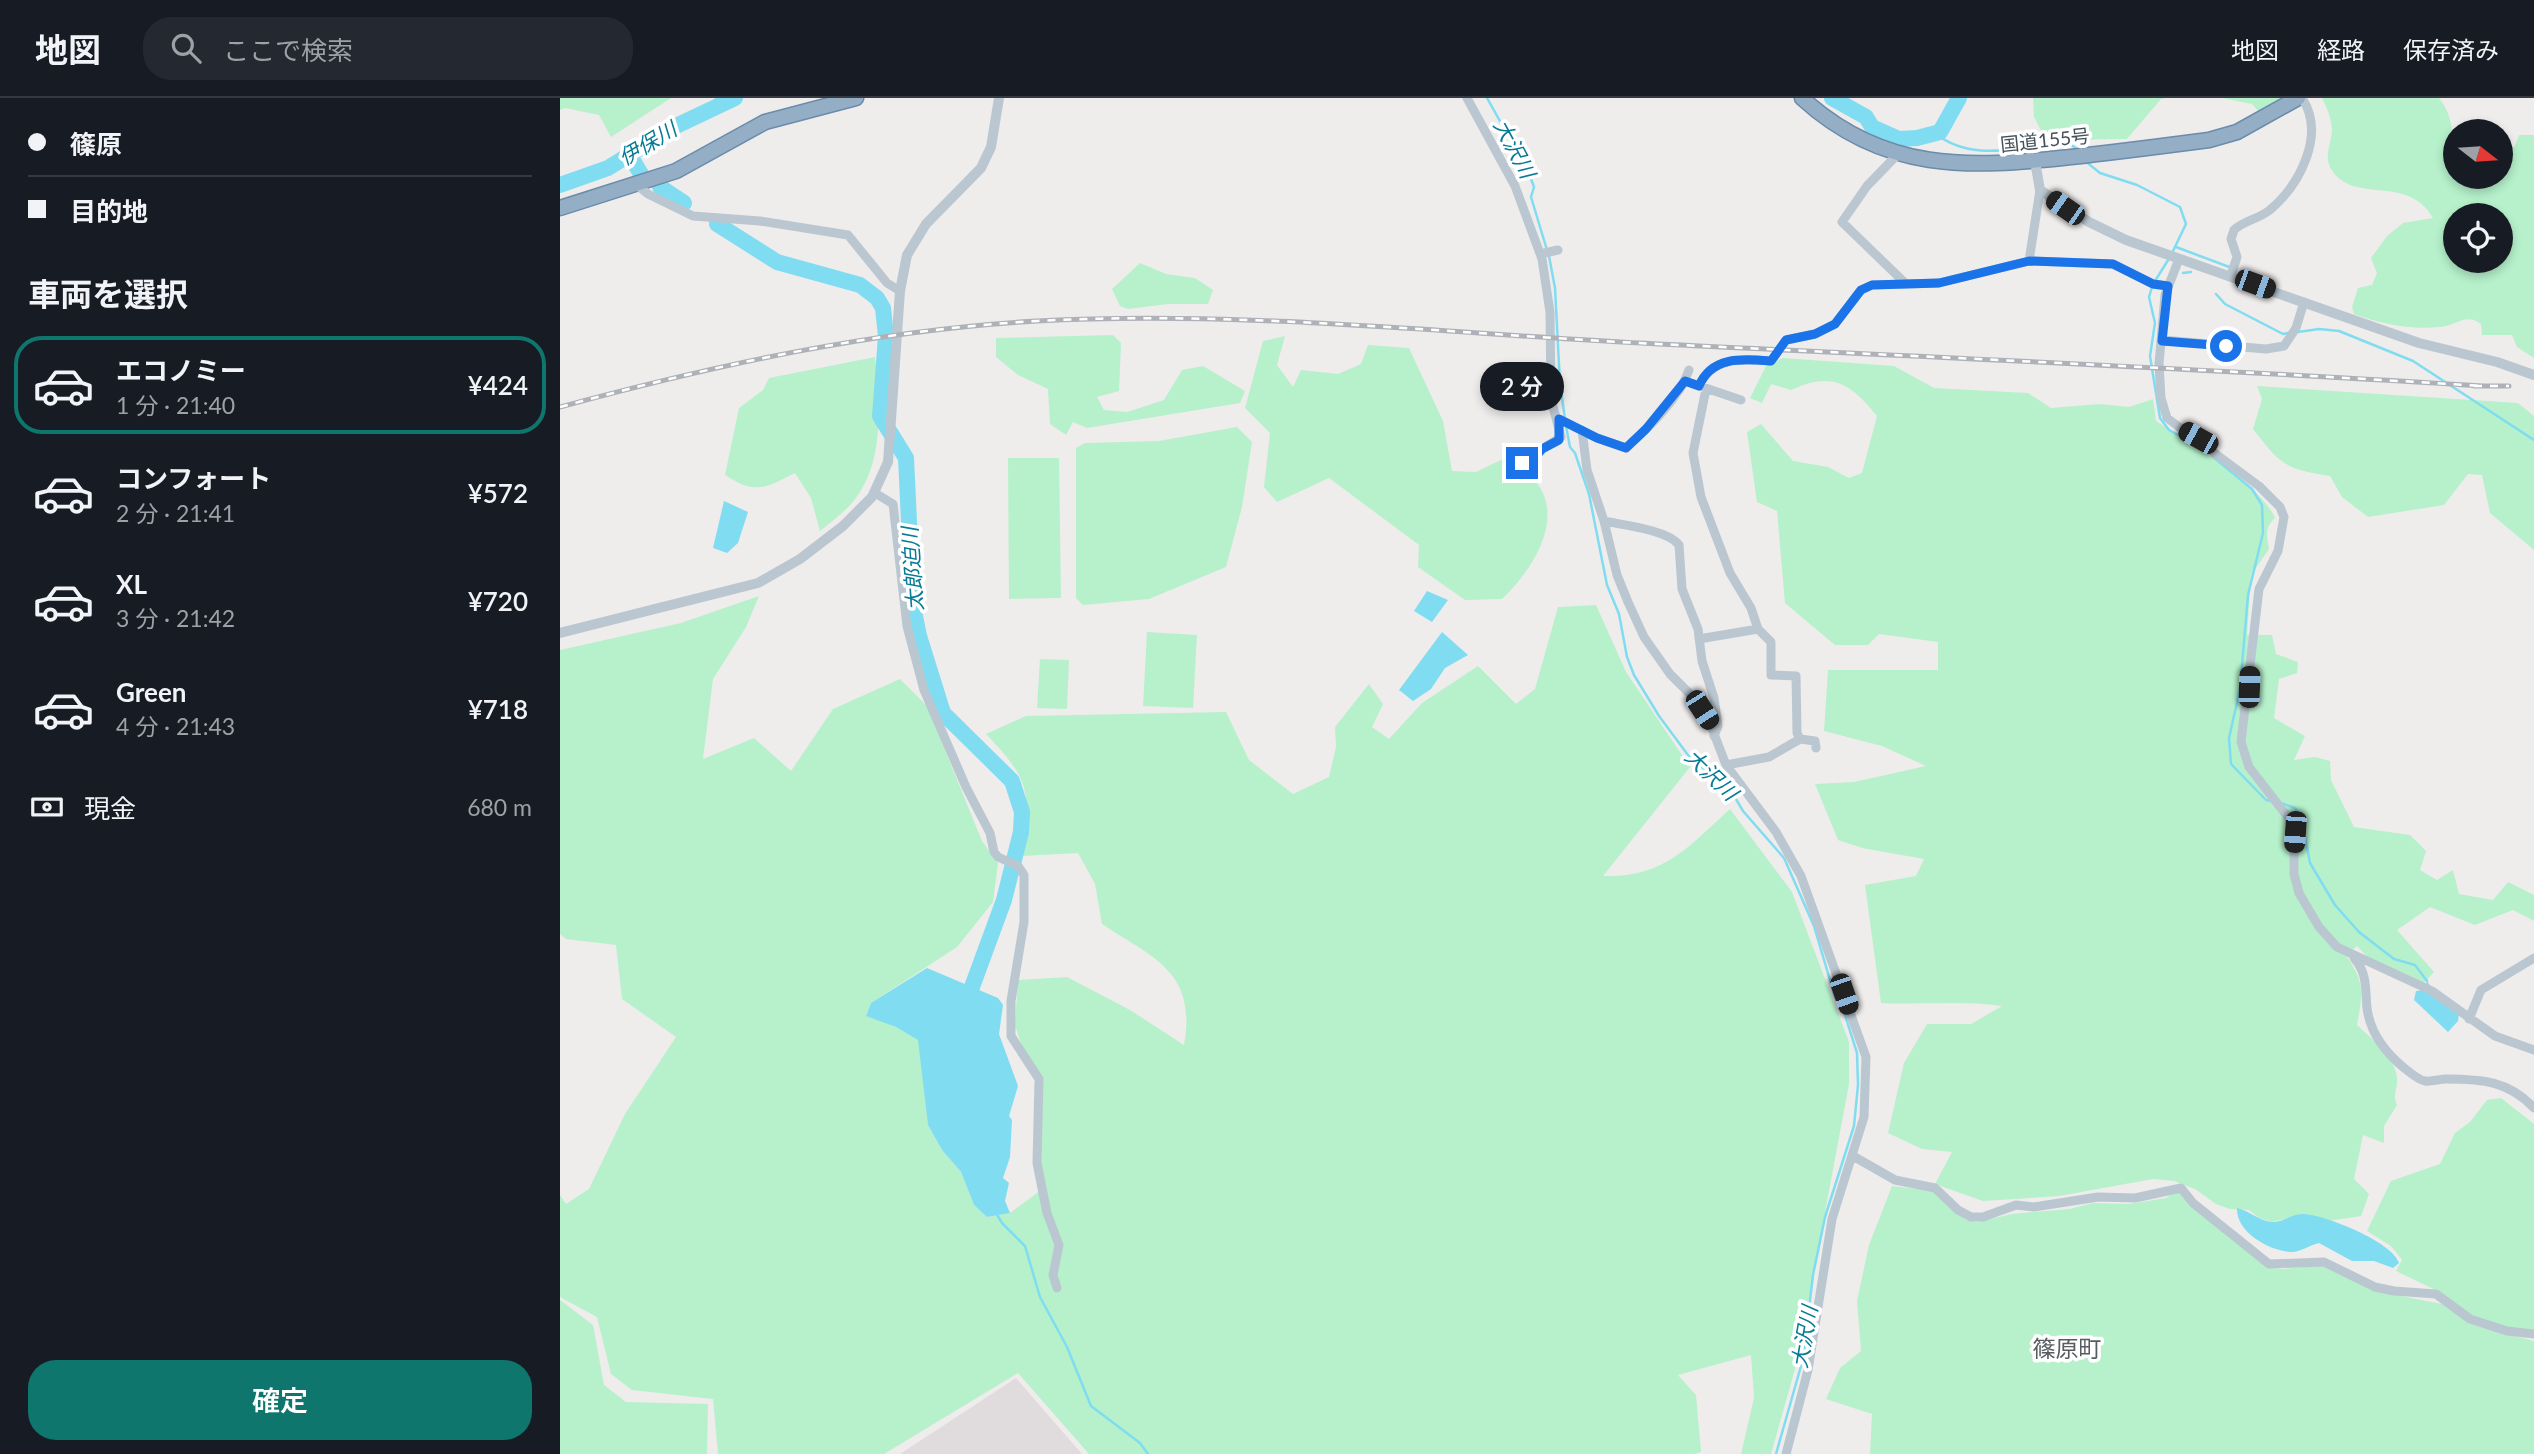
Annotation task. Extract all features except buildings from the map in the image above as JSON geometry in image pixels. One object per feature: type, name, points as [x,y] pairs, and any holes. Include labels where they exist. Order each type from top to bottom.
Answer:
[{"type":"highway","points":[[560,208],[676,171],[765,122],[856,98]]},
{"type":"highway","name":"国道155号","points":[[1802,98],[1849,132],[1898,153],[1933,162],[1961,164],[2035,161],[2209,140],[2237,132],[2300,98]]},
{"type":"street","points":[[560,633],[758,583],[800,559],[823,542],[860,511],[875,493],[888,462],[903,272],[914,240],[981,168],[991,147],[999,98]]},
{"type":"street","points":[[1467,98],[1515,186],[1542,254],[1550,312],[1552,412],[1559,419],[1626,448],[1646,429],[1685,381],[1689,370]]},
{"type":"street","points":[[2231,275],[2237,257],[2231,239],[2234,230],[2272,209],[2294,184],[2305,162],[2311,125],[2309,109],[2300,98]]},
{"type":"street","points":[[1898,153],[1867,186],[1842,222],[1904,282]]},
{"type":"street","points":[[2029,261],[2039,190],[2035,161]]},
{"type":"street","points":[[637,185],[648,194],[693,216],[760,221],[848,235],[887,282],[901,291]]},
{"type":"street","points":[[2039,190],[2088,222],[2126,240],[2419,343],[2514,367],[2534,375]]},
{"type":"street","points":[[1542,254],[1558,250]]},
{"type":"street","points":[[2179,259],[2168,286],[2159,375],[2167,418],[2259,486],[2280,507],[2284,517],[2278,551],[2259,589],[2241,742],[2249,767],[2294,825],[2294,874],[2299,892],[2325,935],[2353,957],[2432,991],[2495,1036],[2534,1050]]},
{"type":"street","points":[[1800,739],[1795,707],[1796,676],[1771,675],[1771,642],[1758,628],[1751,608],[1730,573],[1702,497],[1693,453],[1703,387],[1713,368],[1734,359],[1771,361],[1786,340],[1815,334],[1835,324],[1861,290],[1872,285],[1939,283],[2029,261],[2113,264],[2153,284],[2168,286]]},
{"type":"street","points":[[2162,341],[2266,349],[2284,346],[2296,328],[2304,302]]},
{"type":"street","points":[[1685,381],[1741,400]]},
{"type":"street","points":[[1507,454],[1522,463],[1530,463],[1542,449],[1559,440],[1559,419]]},
{"type":"street","points":[[1578,428],[1617,575],[1644,637],[1670,674],[1694,698],[1710,723],[1717,749],[1726,765],[1776,832],[1801,876],[1862,1042],[1867,1092],[1853,1156],[1832,1219],[1808,1370],[1786,1454]]},
{"type":"street","points":[[875,493],[893,505],[907,626],[925,690],[966,788],[990,833],[998,857],[1018,866],[1024,875],[1026,893],[1021,954],[1011,1001],[1011,1036],[1040,1079],[1037,1163],[1047,1213],[1059,1245],[1053,1275],[1057,1289]]},
{"type":"street","points":[[1604,521],[1642,528],[1675,540],[1679,545],[1682,589],[1699,639],[1702,662],[1717,717],[1718,726],[1714,734],[1717,749]]},
{"type":"street","points":[[1699,639],[1758,628]]},
{"type":"street","points":[[1726,765],[1769,757],[1800,739],[1812,739],[1816,748]]},
{"type":"street","points":[[2353,957],[2365,975],[2367,1011],[2373,1030],[2390,1056],[2404,1068],[2424,1081],[2446,1079],[2502,1084],[2520,1093],[2534,1108]]},
{"type":"street","points":[[2469,1019],[2481,990],[2534,958]]},
{"type":"street","points":[[1853,1156],[1895,1180],[1935,1188],[1958,1210],[1971,1217],[1983,1217],[2016,1205],[2050,1205],[2098,1197],[2135,1198],[2181,1188],[2193,1203],[2269,1264],[2324,1262],[2375,1287],[2436,1294],[2479,1323],[2534,1334]]},
{"type":"shaded area","points":[[1016,1378],[1082,1454],[900,1454]]},
{"type":"green space","points":[[560,98],[671,98],[611,137],[599,115],[565,108],[560,110]]},
{"type":"green space","points":[[2033,98],[2166,98],[2161,99],[2127,139],[2046,140],[2034,117]]},
{"type":"green space","points":[[2222,98],[2281,98],[2259,112],[2252,104]]},
{"type":"green space","points":[[2322,98],[2439,98],[2450,119],[2443,119],[2443,189],[2513,189],[2513,148],[2519,135],[2534,135],[2534,358],[2517,347],[2512,335],[2482,335],[2481,324],[2471,319],[2440,327],[2417,328],[2354,314],[2352,307],[2358,288],[2372,285],[2377,273],[2371,258],[2387,236],[2403,223],[2433,218],[2422,204],[2409,196],[2365,189],[2339,179],[2328,162],[2332,129]]},
{"type":"green space","points":[[1140,263],[1166,274],[1195,278],[1213,290],[1208,304],[1168,304],[1128,309],[1120,306],[1112,289]]},
{"type":"green space","points":[[1113,335],[1121,343],[1119,391],[1097,397],[1104,410],[1127,412],[1164,400],[1182,370],[1203,366],[1245,391],[1240,403],[1087,428],[1073,422],[1066,435],[1050,424],[1048,389],[1018,375],[996,357],[996,338]]},
{"type":"green space","points":[[1285,336],[1277,365],[1293,387],[1301,370],[1338,374],[1361,364],[1368,345],[1409,348],[1443,421],[1452,471],[1476,472],[1501,460],[1525,472],[1540,487],[1547,504],[1547,524],[1541,543],[1532,563],[1502,599],[1465,600],[1418,567],[1419,545],[1329,478],[1277,502],[1264,487],[1270,433],[1245,408],[1263,341]]},
{"type":"green space","points":[[875,357],[878,433],[870,470],[852,503],[820,531],[811,498],[795,473],[760,487],[745,485],[725,475],[739,408],[763,390],[769,378]]},
{"type":"green space","points":[[1783,358],[1894,366],[1934,388],[2028,393],[2051,408],[2099,404],[2129,407],[2153,399],[2156,421],[2240,478],[2267,505],[2275,518],[2268,529],[2269,549],[2251,575],[2247,635],[2272,635],[2276,654],[2298,662],[2297,673],[2279,679],[2274,718],[2305,736],[2294,760],[2315,757],[2330,761],[2331,780],[2354,827],[2410,835],[2426,851],[2420,870],[2437,880],[2453,870],[2459,894],[2493,900],[2508,882],[2534,895],[2534,921],[2513,910],[2475,925],[2430,907],[2397,930],[2434,972],[2423,984],[2374,964],[2357,946],[2346,955],[2357,973],[2361,988],[2357,1025],[2388,1056],[2397,1078],[2397,1105],[2384,1126],[2384,1143],[2363,1135],[2354,1179],[2369,1194],[2361,1216],[2328,1221],[2304,1214],[2272,1222],[2259,1218],[2249,1210],[2230,1209],[2216,1204],[2195,1189],[2174,1181],[2153,1179],[2059,1196],[1983,1201],[1935,1184],[1952,1152],[1922,1149],[1888,1133],[1904,1063],[1927,1024],[1971,1024],[2002,1006],[1972,1003],[1881,1003],[1865,885],[1916,876],[1924,859],[1862,848],[1838,840],[1815,784],[1854,782],[1926,766],[1882,746],[1824,731],[1828,670],[1938,670],[1938,642],[1879,634],[1868,645],[1835,645],[1785,603],[1777,511],[1757,502],[1747,432],[1761,424],[1793,461],[1828,467],[1849,478],[1862,473],[1877,416],[1849,388],[1829,381],[1805,384],[1791,390],[1771,384],[1762,403],[1750,398],[1766,366]]},
{"type":"green space","points":[[2257,386],[2518,403],[2534,416],[2534,550],[2490,513],[2482,475],[2468,474],[2444,505],[2368,517],[2342,497],[2330,476],[2293,468],[2271,451],[2253,429],[2262,399]]},
{"type":"green space","points":[[1237,427],[1252,442],[1242,507],[1226,567],[1149,599],[1083,605],[1076,598],[1076,448],[1085,443],[1159,441]]},
{"type":"green space","points":[[1008,458],[1059,458],[1061,598],[1009,599]]},
{"type":"green space","points":[[759,596],[746,627],[713,679],[703,759],[754,738],[791,771],[833,709],[900,679],[927,706],[982,841],[998,863],[993,902],[957,947],[871,1003],[866,1015],[919,1040],[928,1125],[942,1150],[961,1172],[974,1205],[987,1217],[1010,1213],[1044,1188],[1037,1163],[1043,1078],[1023,1050],[1015,1025],[1018,980],[1067,977],[1130,1010],[1184,1045],[1186,1020],[1184,1000],[1178,984],[1168,970],[1155,958],[1102,924],[1095,884],[1078,853],[1022,856],[1026,816],[1024,789],[1012,764],[986,734],[1026,716],[1226,712],[1249,760],[1293,794],[1329,777],[1336,747],[1335,727],[1369,684],[1383,704],[1372,727],[1389,739],[1422,703],[1478,666],[1516,704],[1535,689],[1558,607],[1596,605],[1626,672],[1690,767],[1603,876],[1643,872],[1659,866],[1674,858],[1730,809],[1792,892],[1849,1042],[1849,1084],[1797,1362],[1771,1454],[1741,1454],[1754,1398],[1751,1355],[1678,1375],[1696,1395],[1701,1452],[1694,1454],[1089,1454],[1018,1373],[884,1454],[718,1454],[713,1399],[632,1390],[611,1374],[597,1317],[560,1297],[560,1195],[566,1204],[589,1189],[625,1114],[676,1037],[622,999],[616,945],[566,939],[560,934],[560,650],[681,623]]},
{"type":"green space","points":[[1147,632],[1197,635],[1193,708],[1143,706]]},
{"type":"green space","points":[[1040,659],[1069,660],[1067,709],[1037,708]]},
{"type":"green space","points":[[2501,1098],[2534,1124],[2534,1331],[2507,1328],[2468,1314],[2442,1293],[2396,1271],[2402,1260],[2391,1246],[2367,1231],[2391,1181],[2440,1164],[2455,1133],[2470,1122],[2487,1100]]},
{"type":"green space","points":[[1892,1186],[1934,1191],[1966,1220],[1977,1222],[2012,1214],[2069,1209],[2093,1203],[2129,1204],[2166,1198],[2174,1192],[2183,1194],[2269,1267],[2282,1269],[2326,1265],[2380,1292],[2447,1305],[2477,1326],[2534,1341],[2534,1454],[1870,1454],[1872,1414],[1826,1399],[1840,1368],[1861,1351],[1857,1301],[1869,1245]]},
{"type":"green space","points":[[560,1300],[593,1325],[604,1385],[626,1402],[708,1404],[707,1454],[560,1454]]},
{"type":"water","points":[[724,501],[748,512],[738,543],[727,553],[713,548]]},
{"type":"water","points":[[1427,591],[1448,600],[1432,622],[1414,611]]},
{"type":"water","points":[[1442,632],[1468,655],[1445,668],[1431,689],[1413,701],[1399,690]]},
{"type":"water","points":[[927,968],[998,998],[1003,1005],[999,1034],[1018,1086],[1009,1116],[1012,1120],[1010,1157],[1003,1178],[1009,1183],[1005,1201],[1010,1213],[987,1217],[974,1205],[961,1172],[942,1150],[928,1125],[918,1040],[896,1027],[866,1016],[871,1003]]},
{"type":"water","points":[[2427,981],[2439,1000],[2459,1013],[2458,1021],[2448,1032],[2414,1000],[2416,991],[2424,990]]},
{"type":"water","points":[[2237,1208],[2272,1222],[2300,1214],[2327,1219],[2372,1239],[2394,1255],[2399,1263],[2393,1268],[2374,1261],[2352,1261],[2319,1243],[2293,1252],[2275,1249],[2248,1233],[2238,1217]]},
{"type":"waterway","points":[[716,98],[717,106]]},
{"type":"waterway","name":"伊保川","points":[[560,185],[608,168],[676,126],[735,98]]},
{"type":"waterway","name":"大沢川","points":[[1487,98],[1528,171],[1534,187],[1531,197],[1547,250]]},
{"type":"waterway","name":"伊保川","points":[[1832,98],[1866,117],[1872,127],[1899,139],[1940,132],[1959,98]]},
{"type":"waterway","points":[[1936,134],[1951,143],[1982,151],[2064,144],[2072,145],[2078,151]]},
{"type":"waterway","name":"太郎迫川","points":[[629,154],[641,174]]},
{"type":"waterway","points":[[2084,160],[2100,173],[2137,185],[2180,207],[2186,224],[2173,251]]},
{"type":"waterway","name":"太郎迫川","points":[[660,187],[684,203]]},
{"type":"waterway","name":"太郎迫川","points":[[717,224],[777,262],[860,285],[877,298],[883,308],[886,336],[880,416],[906,458],[913,606],[919,636],[943,713],[1012,781],[1022,812],[1021,832],[1004,900],[972,987]]},
{"type":"waterway","points":[[2176,247],[2232,268]]},
{"type":"waterway","name":"大沢川","points":[[1549,256],[1555,288],[1560,384],[1565,419]]},
{"type":"waterway","points":[[2155,281],[2170,257]]},
{"type":"waterway","points":[[2183,273],[2191,272]]},
{"type":"waterway","points":[[2152,287],[2149,297],[2155,323],[2150,356],[2160,418],[2169,430],[2198,446]]},
{"type":"waterway","points":[[2216,294],[2225,304],[2283,334],[2288,333]]},
{"type":"waterway","points":[[2298,332],[2319,329],[2339,331],[2413,361],[2534,440]]},
{"type":"waterway","name":"大沢川","points":[[1566,426],[1570,447],[1575,453],[1589,494],[1607,585],[1619,614],[1627,657],[1634,675],[1659,716],[1688,755],[1733,794],[1743,811],[1784,858],[1814,926],[1835,997],[1845,1015],[1857,1053],[1858,1085],[1854,1126],[1825,1217],[1813,1275],[1803,1359],[1776,1454]]},
{"type":"waterway","points":[[2212,456],[2252,489],[2262,505],[2263,533],[2248,595],[2240,689],[2229,738],[2231,764],[2266,800],[2271,801]]},
{"type":"waterway","points":[[2281,803],[2295,808],[2301,816],[2310,863],[2335,905],[2359,932],[2394,959],[2415,965],[2427,981]]},
{"type":"waterway","points":[[996,1213],[1025,1246],[1040,1297],[1067,1347],[1091,1406],[1140,1443],[1148,1454]]},
{"type":"railway","points":[[560,407],[677,377],[856,341],[977,326],[1115,318],[1270,321],[1658,344],[2483,386]]},
{"type":"railway","points":[[2474,386],[2509,386]]},
{"type":"district","name":"篠原町","points":[[2067,1349]]},
{"type":"route","points":[[1522,463],[1530,463],[1542,449],[1559,440],[1559,419],[1597,438],[1626,448],[1646,429],[1685,381],[1699,386],[1713,368],[1734,359],[1771,361],[1786,340],[1815,334],[1835,324],[1861,290],[1872,285],[1939,283],[1977,276],[2029,261],[2113,264],[2153,284],[2168,286],[2162,341],[2226,346]]}]
